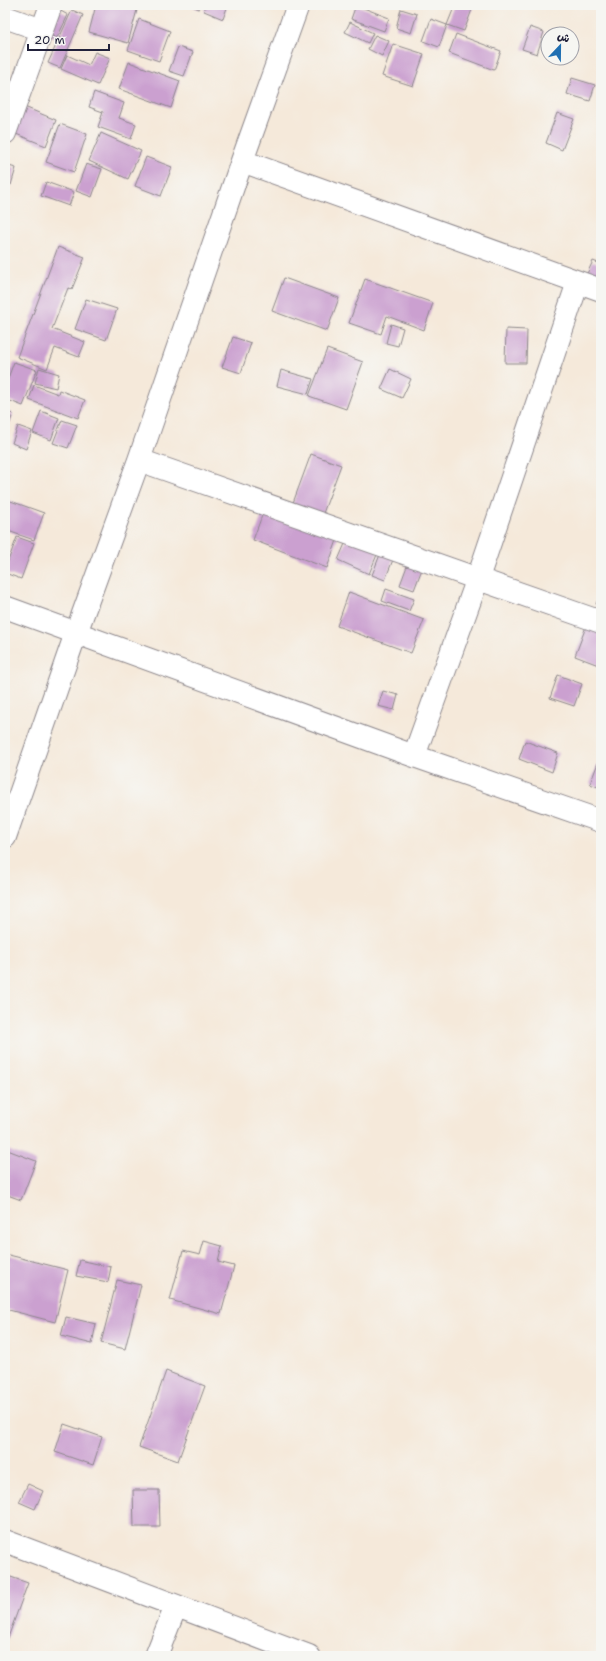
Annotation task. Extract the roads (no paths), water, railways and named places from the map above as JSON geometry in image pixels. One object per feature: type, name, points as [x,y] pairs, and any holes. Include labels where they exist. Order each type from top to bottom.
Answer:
[{"type":"street","points":[[5,133],[51,5]]},
{"type":"street","points":[[5,837],[298,5]]},
{"type":"street","points":[[5,17],[42,30]]},
{"type":"street","points":[[242,161],[601,290]]},
{"type":"street","points":[[414,756],[478,578],[578,282]]},
{"type":"street","points":[[139,460],[601,622]]},
{"type":"street","points":[[5,607],[414,756],[601,821]]},
{"type":"street","points":[[5,1542],[309,1656]]},
{"type":"street","points":[[156,1656],[176,1606]]}]
